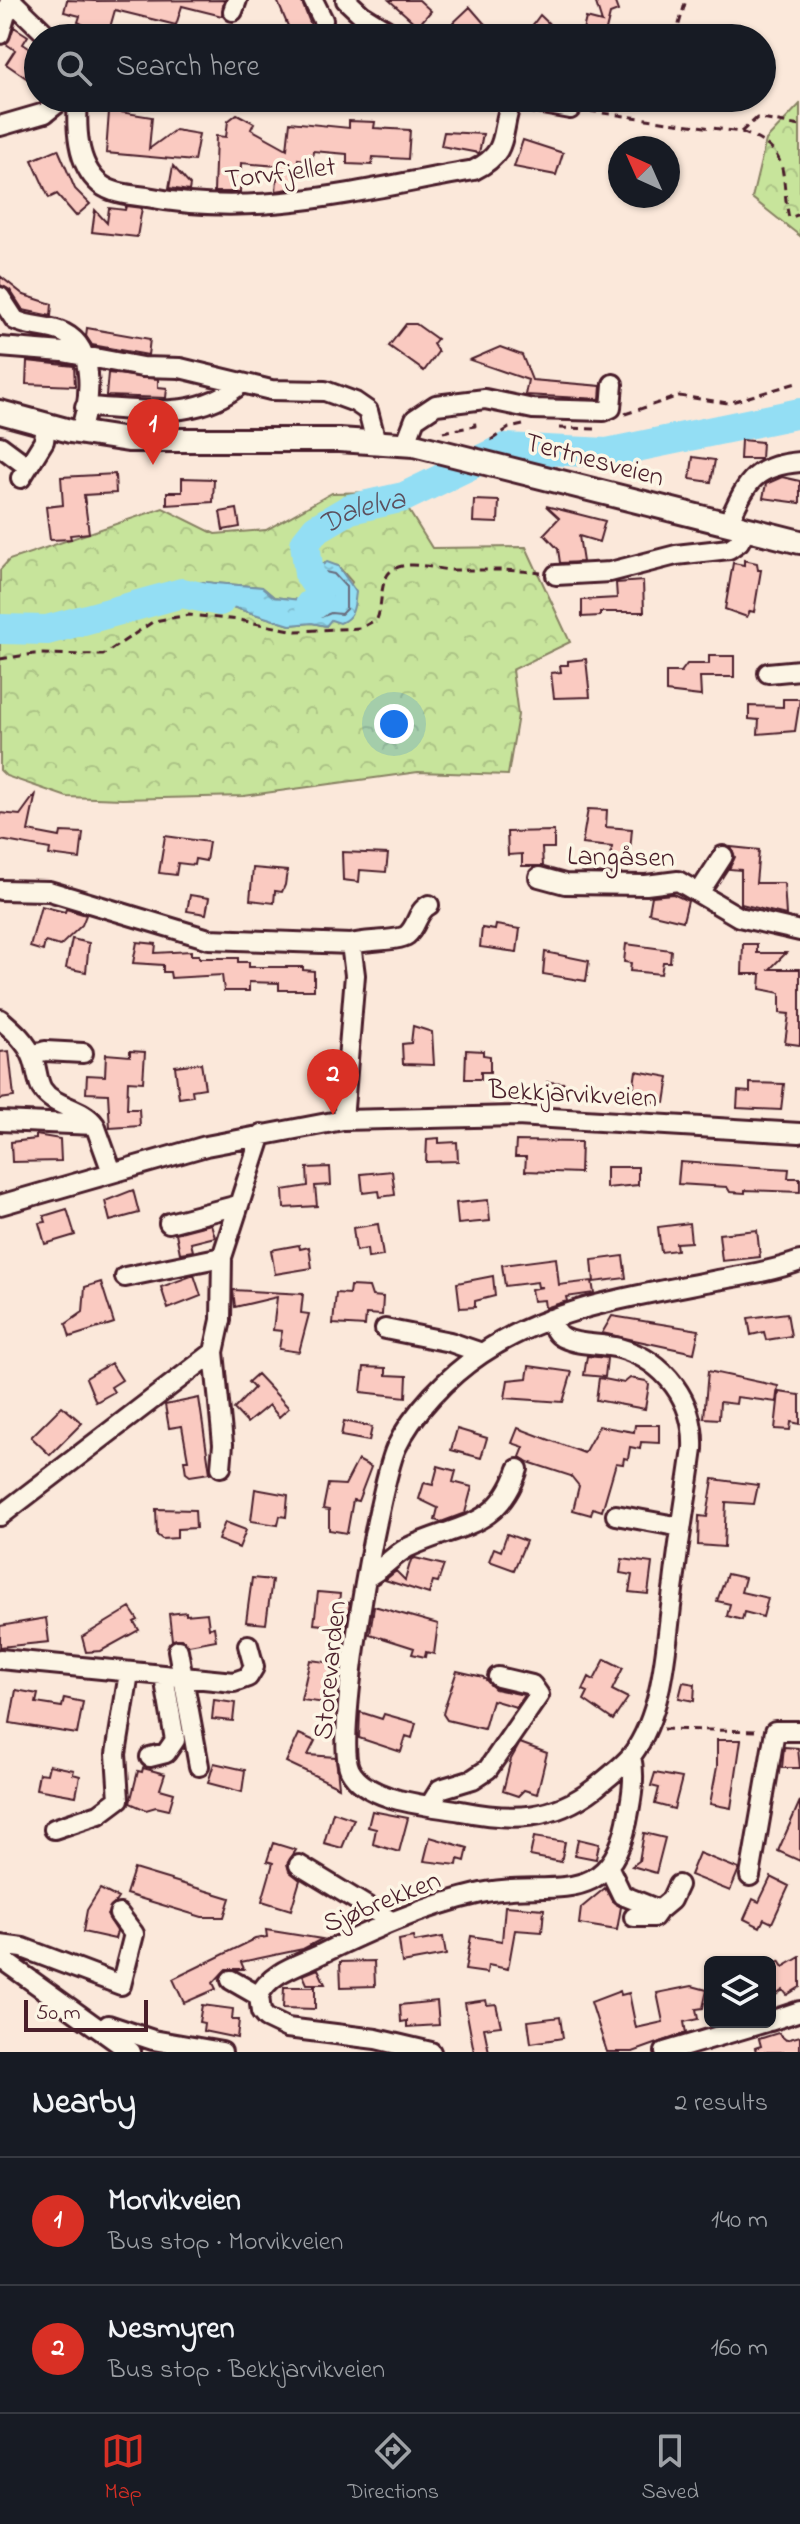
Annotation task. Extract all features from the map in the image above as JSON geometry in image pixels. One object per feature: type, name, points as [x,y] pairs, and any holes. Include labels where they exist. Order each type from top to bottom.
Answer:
[{"type":"main road","name":"Tertnesveien","points":[[0,412],[79,433],[179,442],[376,442],[407,439],[800,542]]},
{"type":"street","points":[[0,34],[11,0],[36,24]]},
{"type":"street","points":[[313,0],[323,20]]},
{"type":"street","points":[[346,0],[376,24]]},
{"type":"street","points":[[0,126],[46,112]]},
{"type":"street","name":"Torvfjellet","points":[[79,112],[80,147],[91,174],[99,183],[121,193],[178,203],[240,207],[474,170],[496,156],[502,146],[508,112]]},
{"type":"street","points":[[0,297],[15,320],[67,334],[83,356],[88,382],[79,433]]},
{"type":"street","points":[[0,347],[83,356],[142,367],[180,368],[271,390],[325,391],[355,402],[368,411],[376,442]]},
{"type":"street","points":[[85,407],[176,410],[206,406],[225,398],[242,383]]},
{"type":"street","points":[[407,439],[415,419],[426,409],[485,399],[533,409],[608,410],[613,384]]},
{"type":"street","points":[[0,446],[24,472],[44,441],[46,426]]},
{"type":"street","points":[[556,575],[610,572],[676,555],[729,549],[739,542],[738,526],[747,484],[765,468],[800,462]]},
{"type":"street","points":[[768,673],[800,670]]},
{"type":"street","name":"Langåsen","points":[[699,893],[723,856]]},
{"type":"street","name":"Langåsen","points":[[539,877],[565,884],[646,885],[678,881],[739,917],[800,931]]},
{"type":"street","points":[[0,890],[49,891],[209,939],[351,944],[370,939],[403,938],[411,932],[421,910],[429,905]]},
{"type":"street","points":[[343,1120],[355,975],[351,944]]},
{"type":"street","points":[[0,1019],[20,1037],[32,1055],[42,1089],[54,1099],[85,1114],[95,1125],[112,1172]]},
{"type":"street","points":[[32,1055],[45,1051],[83,1053]]},
{"type":"street","name":"Bekkjarvikveien","points":[[0,1205],[112,1172],[262,1134],[343,1120],[504,1116],[800,1133]]},
{"type":"street","points":[[0,1121],[95,1125]]},
{"type":"street","points":[[221,1467],[223,1444],[214,1352],[221,1320],[222,1257],[262,1134]]},
{"type":"street","points":[[169,1223],[238,1205]]},
{"type":"street","points":[[125,1277],[222,1257]]},
{"type":"street","name":"Storevarden","points":[[550,1319],[553,1328],[565,1339],[620,1348],[651,1362],[684,1400],[694,1435],[662,1668],[647,1722],[631,1756],[583,1796],[548,1814],[499,1818],[430,1805],[369,1788],[356,1778],[347,1765],[349,1712],[367,1577],[380,1500],[396,1449],[430,1401],[482,1353],[550,1319],[800,1261]]},
{"type":"street","points":[[385,1329],[450,1342],[482,1353]]},
{"type":"street","points":[[0,1516],[38,1476],[214,1352]]},
{"type":"street","points":[[367,1577],[405,1549],[464,1528],[493,1511],[511,1489],[518,1469]]},
{"type":"street","points":[[616,1515],[681,1527]]},
{"type":"street","points":[[0,1659],[242,1681],[254,1667],[248,1645]]},
{"type":"street","points":[[150,1757],[166,1753],[175,1740],[173,1676],[178,1650]]},
{"type":"street","points":[[54,1829],[99,1814],[119,1799],[116,1754],[129,1673]]},
{"type":"street","points":[[173,1676],[199,1766]]},
{"type":"street","points":[[430,1805],[440,1789],[473,1779],[488,1769],[539,1695],[532,1685],[498,1677]]},
{"type":"street","points":[[750,1876],[775,1731],[800,1731]]},
{"type":"street","points":[[631,1756],[631,1803],[620,1850],[609,1868],[622,1895],[659,1910]]},
{"type":"street","points":[[299,1865],[391,1921]]},
{"type":"street","name":"Sjøbrekken","points":[[259,1996],[275,1977],[391,1921],[484,1892],[558,1889],[596,1876],[609,1868]]},
{"type":"street","points":[[634,1917],[654,1917],[671,1900],[678,1885]]},
{"type":"street","points":[[0,1945],[23,1948],[121,1985],[134,1934],[119,1914]]},
{"type":"street","points":[[0,1958],[131,2052]]},
{"type":"street","points":[[231,1980],[259,1996],[261,2012],[266,2018],[287,2028],[392,2042],[431,2052]]},
{"type":"street","points":[[776,2018],[800,2011]]},
{"type":"street","points":[[87,2019],[153,2040],[222,2052]]},
{"type":"street","points":[[665,2052],[745,2028]]},
{"type":"path","points":[[679,24],[686,0]]},
{"type":"path","points":[[622,112],[741,132],[763,141],[776,152],[786,174],[788,215],[800,214]]},
{"type":"path","points":[[741,132],[757,118],[800,126]]},
{"type":"path","points":[[622,416],[679,396],[728,403],[800,382]]},
{"type":"path","points":[[407,439],[437,437],[445,430],[475,426],[477,411]]},
{"type":"path","points":[[0,659],[45,654],[103,655],[154,621],[189,615],[239,620],[296,631],[361,628],[377,619],[385,579],[390,572],[405,566],[431,565],[451,570],[497,567],[556,575]]},
{"type":"path","points":[[647,1722],[679,1731],[775,1731]]},
{"type":"green space","points":[[800,104],[800,236],[752,198],[766,140]]},
{"type":"green space","points":[[376,492],[406,506],[432,548],[526,547],[570,642],[512,670],[518,715],[508,775],[418,772],[244,796],[122,799],[67,797],[6,776],[0,770],[0,570],[9,560],[163,508],[215,534],[266,530],[332,493]],"holes":[[[323,563],[338,566],[352,582],[326,626],[312,623],[290,625],[229,606],[185,603],[203,582],[262,587],[274,597],[308,601],[312,595],[309,574]]]},
{"type":"water","points":[[327,562],[338,566],[356,592],[351,614],[340,623],[331,620],[326,626],[312,623],[290,625],[229,606],[185,603],[184,586],[203,582],[262,587],[274,597],[308,601],[312,595],[309,574]]},
{"type":"building","points":[[67,0],[224,0],[222,16],[182,6],[176,24],[115,10],[111,24],[82,24],[78,22],[80,16],[64,12]]},
{"type":"building","points":[[277,0],[301,0],[310,24],[287,24]]},
{"type":"building","points":[[389,0],[419,0],[431,11],[420,24],[416,24]]},
{"type":"building","points":[[595,0],[614,0],[618,11],[610,14],[608,24],[584,24],[586,18],[602,22]]},
{"type":"building","points":[[470,7],[485,24],[452,24]]},
{"type":"building","points":[[540,15],[549,24],[533,24]]},
{"type":"building","points":[[14,27],[24,33],[24,76],[6,64],[15,50],[6,44]]},
{"type":"building","points":[[109,112],[152,117],[149,149],[175,130],[199,134],[194,161],[106,153]]},
{"type":"building","points":[[237,114],[254,123],[251,129],[287,149],[290,122],[349,128],[349,121],[375,122],[374,128],[410,130],[408,159],[373,157],[372,165],[347,164],[347,154],[313,151],[312,161],[298,159],[295,188],[276,191],[278,166],[241,163],[240,192],[214,192],[216,136],[226,137],[228,121]]},
{"type":"building","points":[[444,132],[483,134],[479,153],[441,146]]},
{"type":"building","points":[[523,140],[563,153],[556,175],[514,167]]},
{"type":"building","points":[[58,149],[75,189],[90,204],[76,216],[57,194],[49,198],[32,160]]},
{"type":"building","points":[[173,166],[190,185],[189,191],[169,188]]},
{"type":"building","points":[[126,206],[142,208],[137,237],[92,232],[95,210],[107,223],[109,208],[125,210]]},
{"type":"building","points":[[0,276],[24,295],[52,304],[51,316],[23,310],[10,290],[0,285]]},
{"type":"building","points":[[406,324],[416,324],[437,339],[433,344],[438,352],[424,371],[389,346]]},
{"type":"building","points":[[87,328],[150,339],[148,355],[92,345],[86,336]]},
{"type":"building","points":[[500,347],[522,355],[532,380],[601,386],[600,399],[525,395],[528,380],[470,360]]},
{"type":"building","points":[[27,361],[74,366],[75,386],[26,384]]},
{"type":"building","points":[[108,373],[158,379],[158,387],[167,388],[166,398],[106,396]]},
{"type":"building","points":[[741,440],[762,442],[761,459],[740,459]]},
{"type":"building","points":[[693,457],[715,460],[711,482],[690,479]]},
{"type":"building","points":[[115,474],[116,493],[84,495],[89,533],[70,535],[71,539],[50,540],[46,507],[63,505],[61,477]]},
{"type":"building","points":[[782,477],[800,481],[800,503],[763,498],[766,484]]},
{"type":"building","points":[[182,478],[214,479],[213,502],[167,505],[167,492],[182,492]]},
{"type":"building","points":[[474,500],[499,501],[498,523],[473,522]]},
{"type":"building","points":[[546,506],[605,521],[599,542],[579,536],[583,562],[560,563],[558,549],[544,534],[559,518]]},
{"type":"building","points":[[237,509],[240,527],[223,530],[220,512]]},
{"type":"building","points":[[744,560],[757,563],[758,570],[761,570],[754,612],[750,611],[747,617],[725,609],[733,563],[744,565]]},
{"type":"building","points":[[643,581],[644,612],[600,612],[600,616],[582,617],[582,600],[617,598],[616,583]]},
{"type":"building","points":[[709,656],[734,656],[734,677],[700,677],[701,696],[666,692],[666,672],[681,672],[687,664],[709,664]]},
{"type":"building","points":[[586,659],[590,697],[554,698],[551,673],[561,672],[560,665],[568,665],[568,661]]},
{"type":"building","points":[[783,699],[800,699],[795,731],[758,734],[759,720],[749,719],[749,706],[783,707]]},
{"type":"building","points":[[36,793],[28,831],[60,837],[61,832],[83,833],[80,859],[49,855],[50,849],[0,840],[0,813],[20,815]]},
{"type":"building","points":[[588,809],[607,810],[606,827],[632,829],[629,862],[610,860],[612,847],[582,844]]},
{"type":"building","points":[[554,831],[554,848],[542,848],[543,866],[522,866],[522,854],[508,855],[507,832]]},
{"type":"building","points":[[165,836],[209,842],[206,861],[195,859],[194,865],[178,863],[176,875],[159,873]]},
{"type":"building","points":[[731,847],[759,850],[756,883],[784,883],[786,915],[741,904],[741,870],[729,869],[735,857]]},
{"type":"building","points":[[342,852],[388,854],[386,872],[360,870],[359,882],[343,880]]},
{"type":"building","points":[[253,868],[287,871],[282,892],[275,891],[274,903],[250,900]]},
{"type":"building","points":[[673,894],[688,901],[683,921],[649,913],[652,896]]},
{"type":"building","points":[[190,895],[209,898],[206,914],[187,911]]},
{"type":"building","points":[[41,906],[86,915],[82,925],[60,946],[45,942],[43,951],[30,947]]},
{"type":"building","points":[[496,925],[520,929],[517,952],[480,947],[482,928],[495,930]]},
{"type":"building","points":[[72,939],[89,943],[86,972],[66,968]]},
{"type":"building","points":[[137,942],[156,944],[155,953],[191,951],[191,955],[199,955],[199,958],[238,958],[238,962],[249,962],[249,967],[303,967],[303,970],[314,971],[314,990],[279,990],[279,983],[249,982],[249,991],[224,991],[222,975],[171,978],[170,972],[163,972],[163,965],[133,963]]},
{"type":"building","points":[[626,944],[671,950],[670,962],[663,962],[661,974],[630,971],[631,963],[624,962]]},
{"type":"building","points":[[743,944],[757,944],[757,953],[786,953],[770,969],[800,969],[800,1045],[785,1043],[789,1014],[780,1013],[780,993],[760,989],[761,974],[742,974]]},
{"type":"building","points":[[545,952],[589,961],[586,981],[543,974]]},
{"type":"building","points":[[413,1026],[432,1032],[434,1065],[403,1064],[402,1044],[411,1043]]},
{"type":"building","points":[[466,1050],[483,1051],[483,1055],[490,1056],[490,1072],[481,1072],[481,1079],[465,1079]]},
{"type":"building","points":[[9,1051],[14,1097],[0,1099],[0,1052]]},
{"type":"building","points":[[130,1051],[145,1052],[143,1082],[128,1081],[127,1109],[139,1109],[140,1126],[110,1128],[108,1094],[86,1093],[87,1075],[105,1076],[106,1054],[130,1056]]},
{"type":"building","points":[[201,1063],[205,1088],[192,1090],[193,1096],[179,1098],[175,1066]]},
{"type":"building","points":[[636,1071],[669,1077],[665,1103],[632,1099]]},
{"type":"building","points":[[547,1082],[564,1083],[563,1098],[547,1098]]},
{"type":"building","points":[[750,1083],[784,1084],[781,1110],[737,1108],[738,1091],[750,1092]]},
{"type":"building","points":[[36,1135],[60,1139],[61,1161],[12,1162],[11,1142],[36,1139]]},
{"type":"building","points":[[439,1138],[439,1143],[457,1142],[458,1161],[426,1162],[427,1139]]},
{"type":"building","points":[[516,1141],[581,1142],[580,1173],[525,1171],[526,1157],[515,1157]]},
{"type":"building","points":[[680,1162],[789,1169],[788,1178],[800,1178],[800,1192],[745,1190],[745,1193],[730,1192],[727,1187],[678,1184]]},
{"type":"building","points":[[330,1167],[331,1185],[315,1186],[317,1206],[284,1208],[283,1190],[308,1186],[307,1168]]},
{"type":"building","points":[[606,1167],[638,1167],[638,1185],[606,1188]]},
{"type":"building","points":[[392,1171],[395,1195],[380,1197],[379,1191],[363,1193],[361,1174]]},
{"type":"building","points":[[133,1190],[139,1213],[110,1221],[105,1201]]},
{"type":"building","points":[[488,1200],[490,1221],[458,1224],[456,1203]]},
{"type":"building","points":[[67,1209],[75,1235],[45,1244],[39,1223],[46,1222],[44,1216]]},
{"type":"building","points":[[689,1223],[691,1242],[676,1243],[677,1250],[661,1252],[658,1227]]},
{"type":"building","points":[[211,1224],[215,1237],[191,1243],[193,1251],[180,1253],[176,1233]]},
{"type":"building","points":[[378,1224],[383,1256],[368,1258],[367,1249],[356,1251],[353,1228]]},
{"type":"building","points":[[757,1230],[760,1257],[722,1261],[719,1234]]},
{"type":"building","points":[[299,1245],[300,1249],[309,1247],[312,1268],[275,1274],[271,1250]]},
{"type":"building","points":[[623,1256],[626,1278],[594,1282],[592,1260]]},
{"type":"building","points":[[556,1258],[559,1285],[592,1281],[594,1293],[566,1297],[567,1301],[545,1308],[544,1300],[533,1301],[531,1289],[543,1287],[538,1287],[537,1282],[505,1286],[502,1265]]},
{"type":"building","points":[[194,1275],[201,1296],[168,1309],[161,1287]]},
{"type":"building","points":[[493,1276],[495,1296],[475,1301],[475,1307],[460,1308],[457,1283]]},
{"type":"building","points":[[101,1282],[114,1323],[70,1337],[66,1324],[83,1312],[85,1287]]},
{"type":"building","points":[[350,1286],[369,1287],[372,1296],[383,1297],[382,1315],[366,1314],[365,1326],[333,1324],[336,1293],[349,1294]]},
{"type":"building","points":[[233,1290],[303,1294],[301,1313],[309,1314],[299,1352],[279,1349],[282,1331],[273,1330],[277,1297],[235,1307]]},
{"type":"building","points":[[787,1313],[791,1336],[766,1340],[764,1332],[751,1335],[748,1318]]},
{"type":"building","points":[[612,1316],[699,1330],[694,1353],[602,1333]]},
{"type":"building","points":[[587,1356],[607,1358],[605,1377],[584,1375]]},
{"type":"building","points":[[111,1363],[122,1380],[111,1387],[114,1392],[96,1402],[86,1378]]},
{"type":"building","points":[[529,1366],[572,1372],[563,1402],[505,1398],[508,1380],[527,1378]]},
{"type":"building","points":[[364,1367],[386,1368],[386,1375],[407,1376],[406,1397],[361,1392]]},
{"type":"building","points":[[708,1371],[778,1386],[776,1402],[737,1397],[736,1404],[720,1402],[719,1419],[704,1418]]},
{"type":"building","points":[[257,1374],[289,1408],[279,1417],[269,1405],[247,1423],[234,1409],[254,1388],[248,1382]]},
{"type":"building","points":[[599,1378],[624,1383],[630,1378],[646,1381],[649,1385],[645,1409],[596,1400]]},
{"type":"building","points":[[779,1392],[800,1395],[800,1424],[791,1422],[790,1430],[775,1429]]},
{"type":"building","points":[[199,1398],[210,1473],[190,1476],[186,1473],[184,1460],[188,1460],[182,1426],[169,1428],[165,1405]]},
{"type":"building","points":[[62,1406],[82,1423],[50,1455],[31,1437]]},
{"type":"building","points":[[344,1421],[372,1427],[369,1441],[341,1436]]},
{"type":"building","points":[[635,1425],[659,1425],[659,1443],[641,1442],[640,1449],[630,1447],[628,1459],[624,1458],[623,1464],[616,1463],[602,1511],[593,1508],[591,1515],[573,1510],[579,1486],[571,1476],[528,1462],[520,1457],[524,1447],[512,1443],[518,1428],[584,1453],[599,1426],[634,1432]]},
{"type":"building","points":[[457,1429],[487,1438],[481,1458],[451,1450]]},
{"type":"building","points":[[358,1460],[371,1467],[358,1501],[353,1500],[347,1533],[329,1530],[329,1510],[323,1509],[328,1484],[345,1485]]},
{"type":"building","points":[[438,1466],[456,1471],[453,1482],[472,1487],[465,1513],[441,1522],[435,1520],[438,1508],[419,1499],[424,1483],[433,1485]]},
{"type":"building","points":[[713,1479],[758,1485],[754,1504],[726,1502],[724,1547],[698,1545],[699,1516],[707,1517]]},
{"type":"building","points":[[255,1489],[288,1495],[286,1517],[280,1516],[278,1525],[251,1521]]},
{"type":"building","points":[[156,1509],[195,1510],[196,1528],[177,1529],[177,1538],[162,1539],[157,1535]]},
{"type":"building","points":[[225,1522],[246,1530],[239,1548],[218,1540]]},
{"type":"building","points":[[507,1534],[526,1541],[514,1570],[489,1561],[494,1548],[501,1551]]},
{"type":"building","points":[[415,1558],[444,1565],[438,1582],[433,1581],[429,1594],[385,1580],[396,1571],[405,1580],[411,1560]]},
{"type":"building","points":[[622,1559],[652,1563],[648,1594],[629,1592],[632,1575],[620,1573]]},
{"type":"building","points":[[727,1574],[745,1578],[741,1592],[768,1598],[763,1617],[744,1612],[742,1620],[727,1616],[730,1604],[717,1601]]},
{"type":"building","points":[[252,1578],[272,1580],[266,1624],[246,1622]]},
{"type":"building","points":[[318,1592],[340,1594],[339,1602],[350,1603],[344,1634],[331,1633],[332,1626],[314,1624]]},
{"type":"building","points":[[374,1606],[438,1624],[434,1654],[426,1652],[425,1657],[412,1654],[414,1648],[370,1634]]},
{"type":"building","points":[[130,1608],[138,1620],[134,1622],[139,1630],[101,1651],[86,1652],[82,1637]]},
{"type":"building","points":[[186,1612],[186,1615],[207,1613],[209,1628],[214,1627],[216,1640],[189,1645],[181,1639],[172,1640],[169,1614]]},
{"type":"building","points":[[46,1618],[49,1642],[0,1647],[0,1626]]},
{"type":"building","points":[[605,1659],[623,1668],[612,1690],[628,1698],[613,1720],[584,1700],[588,1692],[583,1690],[589,1677],[594,1680]]},
{"type":"building","points":[[310,1660],[335,1663],[326,1703],[301,1700]]},
{"type":"building","points":[[457,1671],[483,1677],[495,1689],[524,1695],[516,1707],[492,1700],[484,1729],[447,1720],[443,1714]]},
{"type":"building","points":[[683,1682],[695,1684],[694,1701],[679,1698]]},
{"type":"building","points":[[16,1690],[38,1694],[36,1703],[62,1707],[64,1698],[83,1702],[77,1734],[10,1723]]},
{"type":"building","points":[[214,1700],[235,1703],[233,1721],[212,1719]]},
{"type":"building","points":[[360,1712],[382,1719],[384,1714],[416,1723],[412,1738],[406,1736],[401,1752],[359,1738]]},
{"type":"building","points":[[299,1734],[315,1741],[308,1755],[336,1757],[339,1787],[286,1762]]},
{"type":"building","points":[[717,1740],[741,1740],[731,1808],[710,1804],[717,1767]]},
{"type":"building","points":[[520,1743],[547,1753],[537,1794],[524,1790],[518,1796],[503,1791],[511,1759]]},
{"type":"building","points":[[784,1747],[798,1748],[800,1768],[782,1768]]},
{"type":"building","points":[[214,1763],[245,1770],[242,1792],[208,1783]]},
{"type":"building","points":[[49,1765],[74,1770],[73,1774],[80,1776],[76,1796],[36,1789],[39,1773],[47,1774]]},
{"type":"building","points":[[143,1768],[165,1774],[160,1789],[174,1793],[169,1810],[156,1807],[146,1810],[130,1803],[138,1771],[142,1772]]},
{"type":"building","points":[[655,1773],[682,1778],[674,1809],[655,1804],[659,1788],[651,1786]]},
{"type":"building","points":[[800,1801],[800,1861],[778,1851]]},
{"type":"building","points":[[372,1811],[408,1818],[399,1852],[373,1844],[376,1829],[368,1827]]},
{"type":"building","points":[[333,1812],[354,1819],[342,1848],[324,1843]]},
{"type":"building","points":[[644,1833],[665,1838],[656,1873],[632,1866],[639,1861]]},
{"type":"building","points":[[430,1837],[468,1848],[465,1861],[458,1859],[457,1865],[424,1861]]},
{"type":"building","points":[[534,1837],[565,1842],[561,1862],[530,1856]]},
{"type":"building","points":[[578,1839],[599,1844],[596,1859],[575,1855]]},
{"type":"building","points":[[273,1843],[296,1850],[287,1864],[289,1871],[300,1880],[291,1910],[262,1901],[273,1863],[267,1861]]},
{"type":"building","points":[[699,1853],[739,1869],[730,1891],[690,1875]]},
{"type":"building","points":[[134,1869],[230,1898],[224,1917],[202,1917],[126,1894]]},
{"type":"building","points":[[771,1877],[789,1886],[772,1923],[764,1919],[760,1927],[744,1919],[753,1899],[759,1902]]},
{"type":"building","points":[[605,1888],[612,1901],[621,1907],[617,1930],[579,1924],[581,1908]]},
{"type":"building","points":[[100,1889],[118,1898],[107,1915],[117,1931],[115,1939],[83,1932],[87,1910]]},
{"type":"building","points":[[505,1906],[544,1909],[542,1932],[515,1930],[508,1969],[488,1965],[487,1973],[465,1970],[471,1936],[502,1941]]},
{"type":"building","points":[[266,1930],[322,1939],[303,1949],[241,1962],[244,1969],[226,1969],[213,1983],[216,1989],[184,2003],[173,1979],[255,1939],[267,1937]]},
{"type":"building","points":[[413,1937],[414,1942],[443,1937],[446,1955],[402,1963],[399,1940]]},
{"type":"building","points":[[800,1957],[800,1987],[787,1995],[783,1990],[776,1995],[776,1963],[779,1961],[783,1967]]},
{"type":"building","points":[[374,1961],[375,1986],[341,1987],[340,1962]]},
{"type":"building","points":[[318,1969],[325,1984],[307,1984],[303,1975]]},
{"type":"building","points":[[692,1986],[704,1989],[703,2008],[696,2009],[698,2019],[684,2022],[686,2033],[633,2052],[607,2052],[591,2002],[620,1991],[621,1995],[629,1993],[636,2028],[663,2022],[657,1993]]},
{"type":"building","points":[[284,1987],[315,1987],[315,2009],[283,2008]]},
{"type":"building","points":[[486,2000],[487,2005],[496,2004],[501,2026],[484,2028],[489,2052],[474,2052],[465,2003]]},
{"type":"building","points":[[437,2001],[439,2025],[407,2027],[407,2021],[401,2022],[400,2005]]},
{"type":"building","points":[[202,2005],[233,2009],[232,2020],[239,2020],[237,2038],[203,2031],[204,2023],[199,2022]]},
{"type":"building","points":[[560,2017],[563,2038],[531,2043],[528,2021]]},
{"type":"building","points":[[778,2033],[786,2040],[800,2036],[800,2052],[756,2052],[755,2048],[761,2046],[759,2039]]},
{"type":"waterway","name":"Dalelva","points":[[310,605],[315,604],[319,589],[309,574],[305,543],[316,529],[350,509],[404,497],[505,448],[607,453],[800,413]]},
{"type":"waterway","name":"Dalelva","points":[[0,629],[47,630],[182,593],[220,601]]},
{"type":"place","name":"Morvikveien","points":[[153,465]]},
{"type":"place","name":"Nesmyren","points":[[333,1115]]}]
